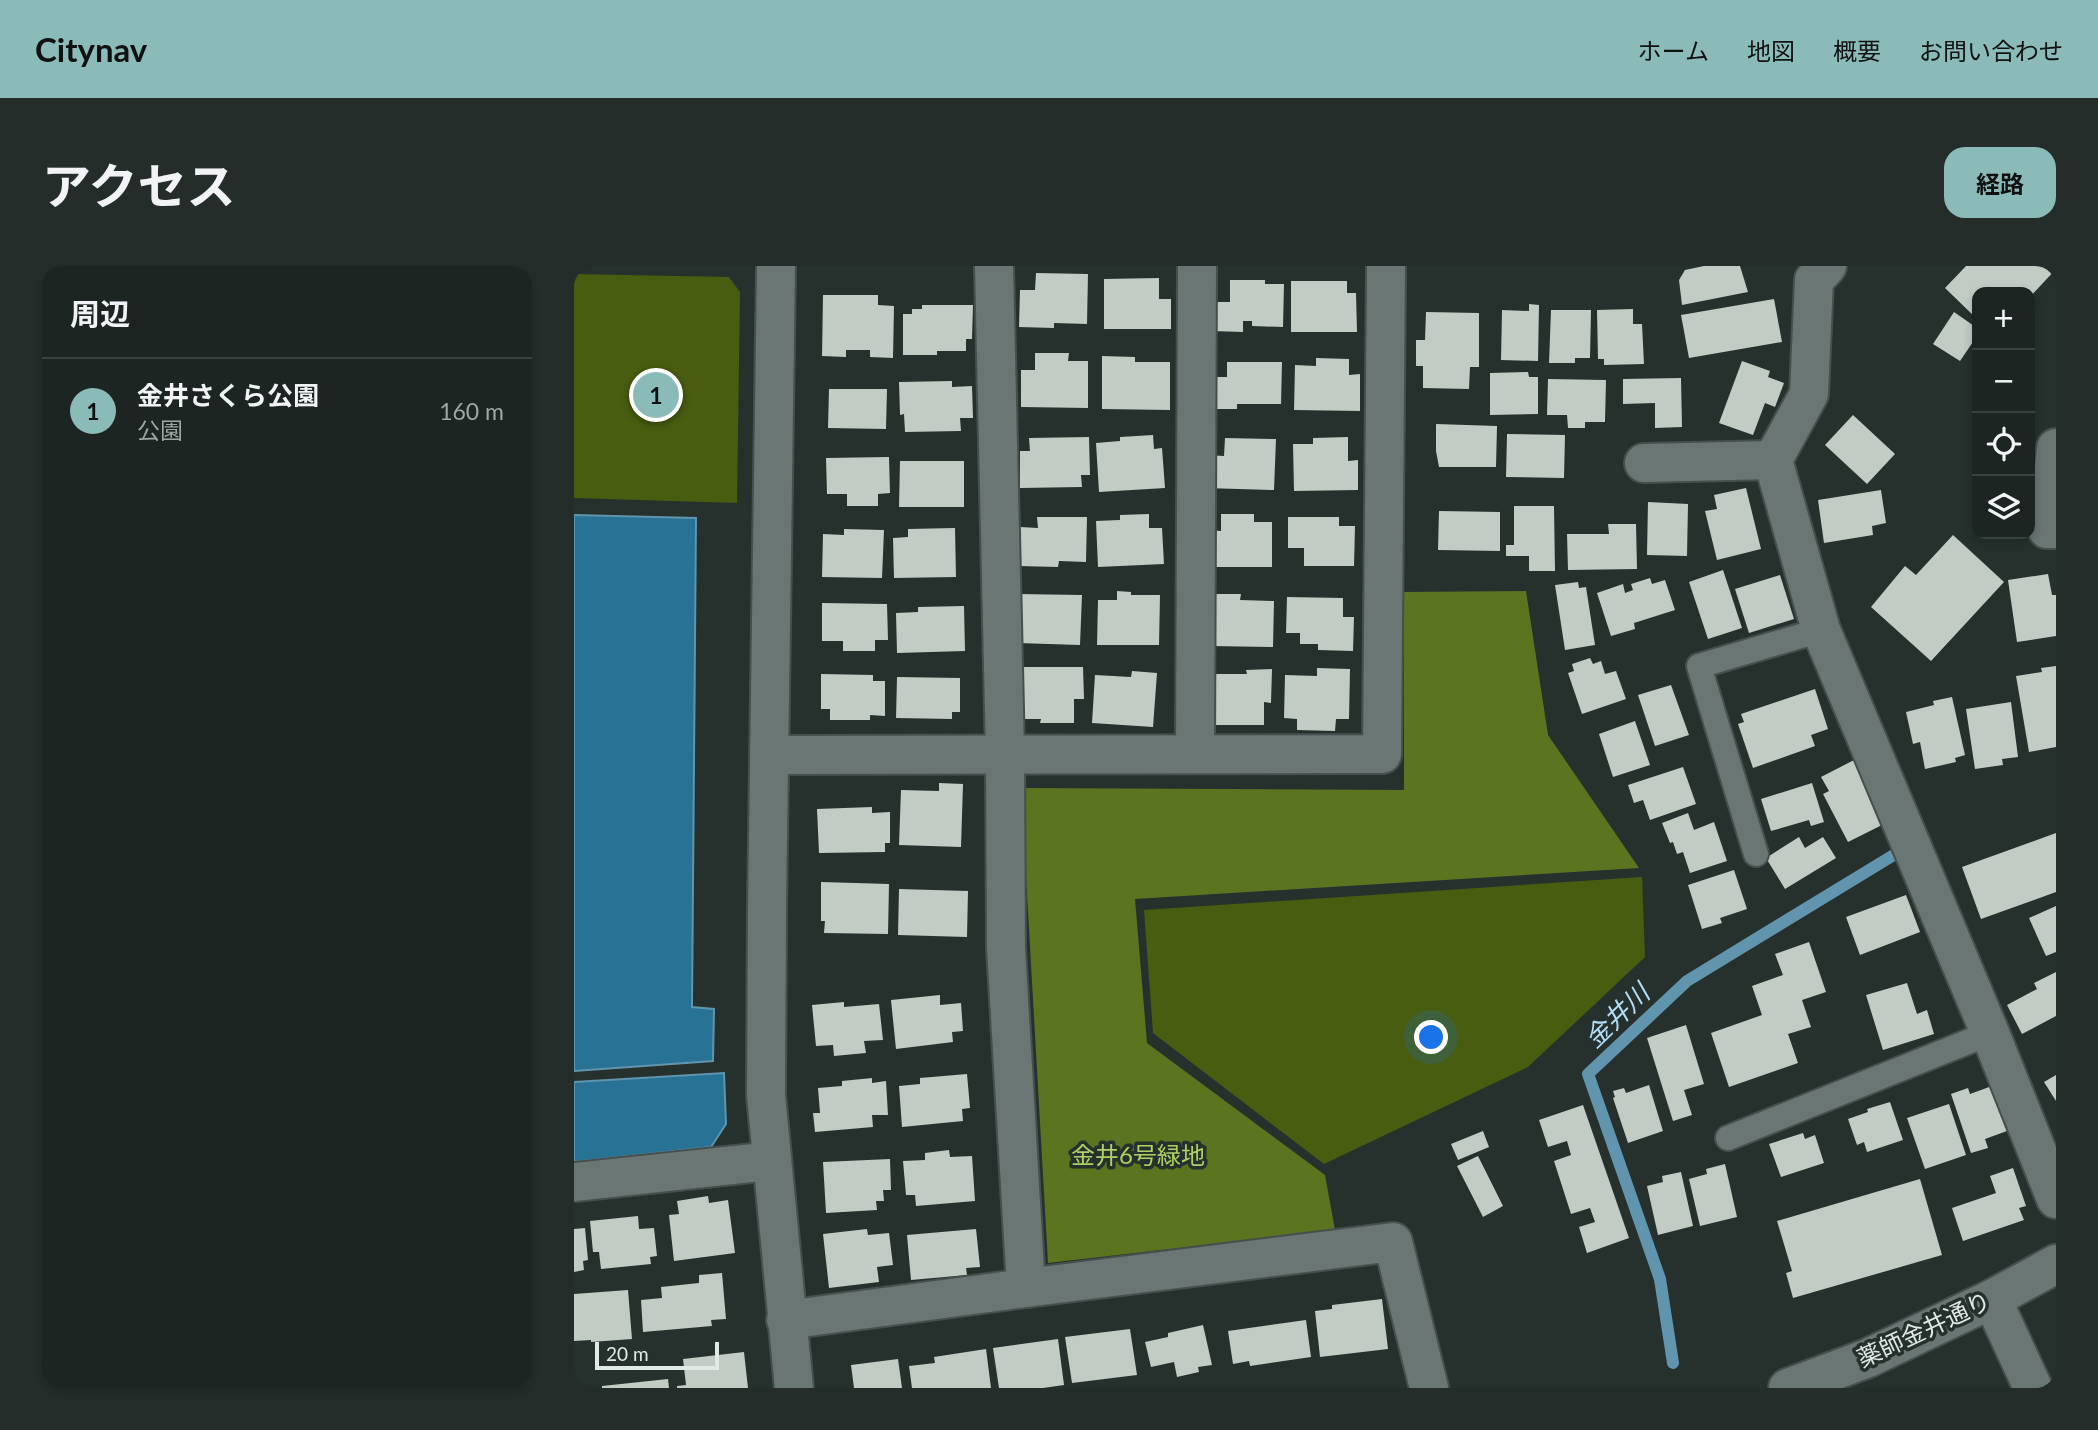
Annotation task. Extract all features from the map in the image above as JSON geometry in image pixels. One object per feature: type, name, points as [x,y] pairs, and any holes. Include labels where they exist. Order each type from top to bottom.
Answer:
[{"type":"street","points":[[776,266],[766,1095],[793,1388]]},
{"type":"street","points":[[994,266],[1005,755],[1006,948],[1026,1288]]},
{"type":"street","points":[[1195,754],[1197,266]]},
{"type":"street","points":[[770,755],[1382,754],[1386,266]]},
{"type":"street","points":[[1827,266],[1814,280],[1809,394],[1773,460],[1821,630],[1990,1033],[2056,1199]]},
{"type":"street","points":[[2056,448],[2047,529],[2056,529]]},
{"type":"street","points":[[1644,463],[1773,460]]},
{"type":"street","points":[[574,1182],[771,1161]]},
{"type":"street","points":[[786,1320],[1393,1242],[1429,1388]]},
{"type":"street","name":"薬師金井通り","points":[[1788,1388],[1868,1358],[2056,1265]]},
{"type":"street","points":[[1992,1299],[2033,1388]]},
{"type":"lane","points":[[1756,854],[1699,666],[1821,630]]},
{"type":"lane","points":[[1728,1138],[1990,1033]]},
{"type":"green space","points":[[574,274],[729,277],[740,292],[737,503],[574,498]]},
{"type":"green space","name":"金井6号緑地","points":[[1526,591],[1548,735],[1639,868],[1135,899],[1147,1043],[1325,1175],[1335,1230],[1048,1263],[1021,788],[1404,790],[1404,592]]},
{"type":"green space","points":[[1642,877],[1645,957],[1528,1067],[1324,1164],[1153,1033],[1144,910]]},
{"type":"water","points":[[574,515],[696,518],[692,1007],[714,1009],[713,1061],[574,1071]]},
{"type":"water","points":[[724,1073],[726,1124],[711,1147],[574,1162],[574,1082]]},
{"type":"building","points":[[1704,266],[1740,266],[1748,292],[1682,305],[1679,280],[1685,270]]},
{"type":"building","points":[[1966,266],[2056,266],[2035,292],[2035,287],[1972,287],[1972,314],[1945,288]]},
{"type":"building","points":[[1036,273],[1088,274],[1087,324],[1054,323],[1054,328],[1019,327],[1020,290],[1035,290]]},
{"type":"building","points":[[1159,278],[1159,299],[1171,299],[1171,329],[1104,329],[1104,279]]},
{"type":"building","points":[[1230,280],[1265,280],[1265,284],[1284,284],[1283,327],[1252,326],[1252,321],[1243,321],[1243,332],[1212,331],[1213,302],[1230,302]]},
{"type":"building","points":[[1291,281],[1347,281],[1347,293],[1356,293],[1357,332],[1291,332]]},
{"type":"building","points":[[823,295],[878,295],[878,305],[894,306],[893,358],[870,357],[870,350],[846,350],[846,357],[822,356]]},
{"type":"building","points":[[1774,299],[1782,342],[1689,358],[1681,315]]},
{"type":"building","points":[[1529,304],[1539,305],[1538,361],[1501,360],[1502,310],[1529,311]]},
{"type":"building","points":[[922,305],[973,305],[972,339],[966,339],[966,351],[937,351],[937,355],[903,355],[903,314],[912,314],[912,309],[922,309]]},
{"type":"building","points":[[1633,309],[1633,324],[1642,324],[1644,364],[1604,365],[1604,359],[1598,359],[1597,310]]},
{"type":"building","points":[[1551,310],[1591,310],[1590,358],[1575,358],[1575,363],[1549,363]]},
{"type":"building","points":[[1426,312],[1479,313],[1479,367],[1470,367],[1469,389],[1423,388],[1423,366],[1416,366],[1416,340],[1425,340]]},
{"type":"building","points":[[1954,312],[1972,325],[1972,343],[1960,361],[1933,344]]},
{"type":"building","points":[[1035,353],[1069,353],[1068,361],[1088,361],[1088,408],[1021,407],[1021,370],[1035,370]]},
{"type":"building","points":[[1102,356],[1135,357],[1135,362],[1170,362],[1170,410],[1102,409]]},
{"type":"building","points":[[1316,358],[1349,359],[1349,375],[1360,374],[1360,411],[1294,410],[1295,365],[1316,366]]},
{"type":"building","points":[[1742,361],[1770,371],[1768,377],[1784,383],[1775,407],[1765,403],[1753,435],[1719,423]]},
{"type":"building","points":[[1227,362],[1282,362],[1281,404],[1237,404],[1237,409],[1212,409],[1212,377],[1227,377]]},
{"type":"building","points":[[1528,372],[1529,377],[1538,377],[1538,414],[1490,415],[1490,373]]},
{"type":"building","points":[[1681,378],[1682,427],[1655,428],[1655,403],[1623,404],[1623,379]]},
{"type":"building","points":[[1548,379],[1606,380],[1605,422],[1585,422],[1585,428],[1568,428],[1567,415],[1547,415]]},
{"type":"building","points":[[952,381],[952,387],[972,386],[973,418],[960,418],[961,431],[905,432],[904,414],[900,415],[899,382]]},
{"type":"building","points":[[829,389],[887,389],[886,429],[828,428]]},
{"type":"building","points":[[1853,415],[1895,454],[1867,484],[1825,445]]},
{"type":"building","points":[[1436,424],[1497,426],[1496,467],[1439,467]]},
{"type":"building","points":[[1507,434],[1565,435],[1564,478],[1506,477]]},
{"type":"building","points":[[1153,435],[1154,449],[1162,448],[1165,488],[1099,492],[1096,443],[1120,441],[1120,437]]},
{"type":"building","points":[[1089,437],[1090,475],[1081,475],[1082,487],[1020,488],[1020,451],[1030,451],[1029,438]]},
{"type":"building","points":[[1348,437],[1348,461],[1358,460],[1358,490],[1294,491],[1293,444],[1313,444],[1313,438]]},
{"type":"building","points":[[1225,438],[1276,439],[1274,490],[1205,488],[1206,455],[1224,456]]},
{"type":"building","points":[[889,457],[890,493],[878,494],[878,506],[847,506],[847,494],[827,494],[826,458]]},
{"type":"building","points":[[900,461],[964,461],[964,507],[899,507]]},
{"type":"building","points":[[1746,488],[1761,549],[1717,560],[1705,511],[1717,509],[1714,495]]},
{"type":"building","points":[[1881,490],[1886,523],[1872,526],[1873,535],[1824,543],[1818,500]]},
{"type":"building","points":[[1648,502],[1688,504],[1687,556],[1647,555]]},
{"type":"building","points":[[1514,506],[1554,506],[1555,571],[1529,571],[1529,556],[1506,556],[1506,545],[1514,545]]},
{"type":"building","points":[[1439,511],[1500,512],[1500,551],[1438,550]]},
{"type":"building","points":[[1149,514],[1149,528],[1162,528],[1164,564],[1098,567],[1096,521],[1120,520],[1120,515]]},
{"type":"building","points":[[1221,514],[1254,514],[1254,522],[1272,522],[1272,567],[1207,567],[1207,530],[1221,531]]},
{"type":"building","points":[[1037,517],[1087,517],[1086,562],[1059,561],[1058,567],[1018,566],[1020,527],[1038,528]]},
{"type":"building","points":[[1288,517],[1339,517],[1339,526],[1355,526],[1354,566],[1304,566],[1304,548],[1288,548]]},
{"type":"building","points":[[1608,524],[1636,524],[1637,569],[1568,570],[1567,534],[1609,534]]},
{"type":"building","points":[[955,528],[956,577],[894,578],[893,538],[908,537],[908,529]]},
{"type":"building","points":[[844,529],[884,530],[882,578],[822,577],[823,534],[844,535]]},
{"type":"building","points":[[1953,535],[2004,582],[1931,661],[1871,607],[1905,566],[1916,575]]},
{"type":"building","points":[[1723,570],[1742,628],[1708,639],[1689,582]]},
{"type":"building","points":[[2048,574],[2052,595],[2056,595],[2056,636],[2017,642],[2008,580]]},
{"type":"building","points":[[1780,575],[1794,619],[1749,633],[1735,589]]},
{"type":"building","points":[[1650,578],[1652,584],[1665,580],[1675,610],[1634,623],[1635,629],[1611,636],[1597,593],[1623,584],[1625,593],[1633,590],[1631,584]]},
{"type":"building","points":[[1578,582],[1579,588],[1586,587],[1595,645],[1565,650],[1555,585]]},
{"type":"building","points":[[1117,591],[1131,592],[1131,595],[1160,595],[1159,645],[1097,645],[1098,600],[1117,600]]},
{"type":"building","points":[[1018,594],[1082,595],[1080,645],[1017,643]]},
{"type":"building","points":[[1211,594],[1241,594],[1240,600],[1274,601],[1273,647],[1209,646]]},
{"type":"building","points":[[1287,597],[1343,598],[1343,617],[1354,617],[1353,651],[1318,650],[1318,644],[1300,644],[1300,633],[1286,633]]},
{"type":"building","points":[[822,603],[887,604],[888,640],[875,640],[875,651],[843,651],[843,641],[822,641]]},
{"type":"building","points":[[964,606],[965,651],[897,653],[896,613],[918,612],[918,607]]},
{"type":"building","points":[[1590,658],[1593,664],[1601,661],[1605,674],[1616,671],[1626,699],[1582,714],[1568,673],[1574,671],[1572,664]]},
{"type":"building","points":[[2056,666],[2056,747],[2029,752],[2016,676],[2042,672],[2041,668]]},
{"type":"building","points":[[1018,667],[1083,667],[1084,699],[1074,699],[1074,723],[1040,723],[1041,719],[1018,719]]},
{"type":"building","points":[[1317,668],[1350,669],[1349,719],[1336,719],[1335,731],[1297,730],[1297,719],[1284,718],[1285,675],[1317,676]]},
{"type":"building","points":[[1272,669],[1271,703],[1264,702],[1264,725],[1204,725],[1204,674],[1247,674],[1246,670]]},
{"type":"building","points":[[1132,671],[1157,673],[1153,727],[1092,723],[1095,675],[1131,677]]},
{"type":"building","points":[[821,674],[873,675],[873,681],[885,681],[885,716],[870,715],[870,720],[830,720],[830,709],[821,709]]},
{"type":"building","points":[[897,677],[960,678],[960,712],[952,712],[952,719],[896,718]]},
{"type":"building","points":[[1671,685],[1689,735],[1655,746],[1638,695]]},
{"type":"building","points":[[1815,689],[1828,729],[1811,735],[1815,746],[1753,768],[1738,724],[1744,722],[1741,714]]},
{"type":"building","points":[[1952,697],[1965,755],[1955,758],[1956,762],[1925,769],[1920,742],[1913,744],[1906,712]]},
{"type":"building","points":[[2011,702],[2018,757],[2002,759],[2003,765],[1975,769],[1966,709]]},
{"type":"building","points":[[1635,721],[1650,765],[1613,777],[1599,734]]},
{"type":"building","points":[[1854,760],[1886,823],[1848,842],[1823,794],[1829,791],[1821,777]]},
{"type":"building","points":[[1683,767],[1696,804],[1650,820],[1643,800],[1634,803],[1628,785]]},
{"type":"building","points":[[939,783],[963,784],[961,847],[899,845],[901,790],[939,791]]},
{"type":"building","points":[[1812,783],[1824,822],[1811,826],[1809,820],[1771,831],[1761,799]]},
{"type":"building","points":[[872,807],[872,813],[890,812],[890,843],[885,843],[885,852],[819,853],[817,809]]},
{"type":"building","points":[[1688,813],[1694,830],[1714,822],[1727,861],[1690,873],[1683,852],[1677,854],[1662,823]]},
{"type":"building","points":[[2056,833],[2056,892],[1981,919],[1962,867]]},
{"type":"building","points":[[1799,837],[1805,848],[1823,837],[1836,858],[1785,889],[1766,858]]},
{"type":"building","points":[[1734,870],[1747,909],[1720,918],[1722,923],[1702,929],[1688,885]]},
{"type":"building","points":[[821,882],[889,884],[888,934],[824,933],[825,921],[821,921]]},
{"type":"building","points":[[899,889],[968,891],[967,937],[898,935]]},
{"type":"building","points":[[1906,895],[1920,932],[1860,955],[1846,917]]},
{"type":"building","points":[[2056,906],[2056,952],[2046,956],[2029,918]]},
{"type":"building","points":[[1809,942],[1826,992],[1802,1000],[1811,1027],[1788,1034],[1798,1063],[1729,1087],[1711,1033],[1762,1015],[1752,986],[1783,975],[1775,954]]},
{"type":"building","points":[[2056,972],[2056,1016],[2022,1034],[2007,1005],[2037,989],[2034,983]]},
{"type":"building","points":[[1907,983],[1917,1014],[1927,1010],[1934,1034],[1883,1050],[1866,995]]},
{"type":"building","points":[[940,995],[940,1005],[961,1003],[963,1031],[952,1032],[953,1042],[896,1049],[891,1000]]},
{"type":"building","points":[[844,1002],[844,1007],[879,1004],[883,1040],[864,1041],[866,1053],[834,1056],[833,1045],[816,1046],[812,1005]]},
{"type":"building","points":[[1686,1025],[1704,1084],[1684,1090],[1692,1115],[1673,1121],[1647,1038]]},
{"type":"building","points":[[967,1074],[970,1108],[962,1109],[963,1121],[902,1127],[899,1086],[920,1084],[920,1078]]},
{"type":"building","points":[[2056,1075],[2056,1101],[2044,1082]]},
{"type":"building","points":[[872,1078],[872,1083],[886,1081],[888,1115],[872,1115],[873,1127],[815,1132],[813,1113],[820,1113],[818,1088],[842,1086],[842,1081]]},
{"type":"building","points":[[1649,1085],[1663,1131],[1628,1143],[1613,1091],[1624,1088],[1626,1093]]},
{"type":"building","points":[[1992,1086],[2007,1131],[1985,1139],[1988,1148],[1971,1153],[1951,1094],[1968,1088],[1970,1094]]},
{"type":"building","points":[[1890,1102],[1903,1140],[1867,1152],[1864,1142],[1857,1145],[1848,1119],[1868,1112],[1867,1109]]},
{"type":"building","points":[[1949,1104],[1966,1155],[1925,1169],[1907,1118]]},
{"type":"building","points":[[1583,1105],[1629,1238],[1587,1253],[1579,1227],[1595,1222],[1590,1208],[1571,1214],[1554,1161],[1571,1155],[1567,1141],[1548,1147],[1539,1120]]},
{"type":"building","points":[[1483,1131],[1489,1147],[1458,1160],[1451,1144]]},
{"type":"building","points":[[1803,1133],[1805,1139],[1815,1135],[1824,1163],[1781,1177],[1769,1144]]},
{"type":"building","points":[[949,1150],[950,1157],[972,1156],[975,1201],[916,1206],[915,1195],[906,1195],[903,1161],[925,1160],[925,1153]]},
{"type":"building","points":[[1478,1156],[1503,1206],[1483,1217],[1457,1166]]},
{"type":"building","points":[[890,1159],[891,1190],[883,1190],[884,1201],[876,1201],[877,1210],[826,1213],[823,1162]]},
{"type":"building","points":[[1725,1164],[1737,1217],[1700,1226],[1689,1179],[1707,1174],[1706,1169]]},
{"type":"building","points":[[2013,1168],[2026,1206],[2019,1208],[2024,1220],[1963,1241],[1952,1208],[1996,1193],[1990,1176]]},
{"type":"building","points":[[1681,1172],[1693,1226],[1658,1235],[1647,1186],[1663,1182],[1662,1176]]},
{"type":"building","points":[[1920,1179],[1942,1255],[1793,1298],[1786,1273],[1792,1271],[1777,1221]]},
{"type":"building","points":[[708,1196],[709,1203],[728,1200],[735,1253],[674,1261],[669,1215],[679,1214],[677,1201]]},
{"type":"building","points":[[638,1216],[639,1229],[654,1228],[657,1256],[650,1257],[651,1264],[601,1269],[599,1252],[593,1252],[590,1221]]},
{"type":"building","points":[[585,1228],[588,1260],[583,1261],[584,1270],[574,1272],[574,1229]]},
{"type":"building","points":[[867,1229],[868,1235],[889,1233],[893,1265],[877,1267],[879,1282],[829,1288],[823,1234]]},
{"type":"building","points":[[976,1229],[980,1267],[966,1268],[967,1275],[911,1280],[907,1235]]},
{"type":"building","points":[[722,1273],[726,1319],[711,1320],[712,1326],[643,1332],[641,1300],[662,1298],[661,1287],[699,1283],[699,1275]]},
{"type":"building","points":[[628,1290],[632,1339],[574,1341],[574,1294]]},
{"type":"building","points":[[1382,1299],[1388,1349],[1320,1357],[1315,1311],[1332,1309],[1332,1305]]},
{"type":"building","points":[[1306,1320],[1311,1357],[1250,1366],[1249,1361],[1233,1364],[1228,1331]]},
{"type":"building","points":[[1203,1325],[1212,1365],[1198,1367],[1199,1372],[1177,1377],[1174,1362],[1151,1367],[1145,1342],[1168,1337],[1168,1333]]},
{"type":"building","points":[[1130,1329],[1137,1375],[1072,1383],[1065,1337]]},
{"type":"building","points":[[1058,1339],[1064,1385],[999,1388],[993,1348]]},
{"type":"building","points":[[986,1349],[991,1388],[912,1388],[909,1366],[935,1363],[934,1357]]},
{"type":"building","points":[[744,1352],[748,1388],[677,1388],[686,1385],[683,1359]]},
{"type":"building","points":[[898,1359],[902,1388],[854,1388],[851,1365]]},
{"type":"building","points":[[668,1379],[669,1388],[602,1388],[602,1386]]},
{"type":"waterway","name":"金井川","points":[[1673,1363],[1660,1279],[1588,1074],[1687,981],[1897,853]]},
{"type":"place","name":"金井さくら公園","points":[[656,395]]}]
